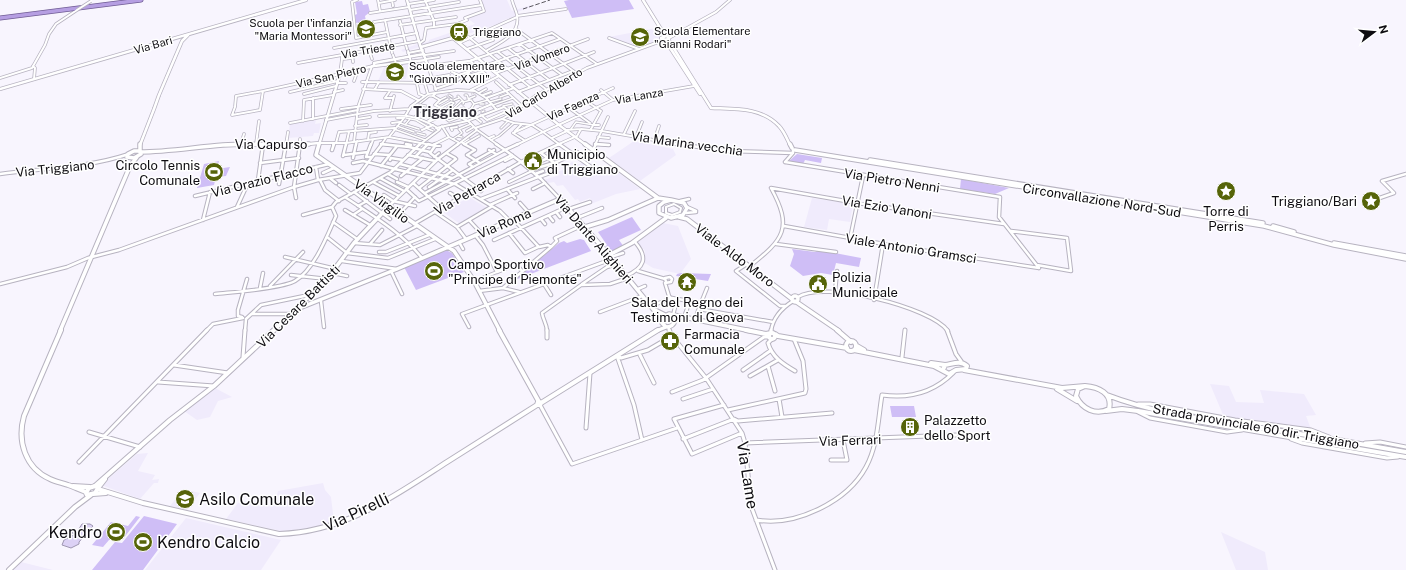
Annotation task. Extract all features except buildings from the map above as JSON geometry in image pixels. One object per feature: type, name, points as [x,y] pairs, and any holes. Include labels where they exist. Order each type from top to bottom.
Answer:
[{"type":"highway","points":[[0,17],[134,0]]},
{"type":"highway","points":[[0,17],[141,0]]},
{"type":"main road","name":"Via Bari","points":[[0,89],[306,0]]},
{"type":"main road","points":[[407,0],[428,66],[470,61],[478,58]]},
{"type":"main road","points":[[642,0],[694,86],[704,97]]},
{"type":"main road","points":[[89,494],[70,485],[46,478],[32,466],[27,460],[22,447],[20,431],[24,416],[130,166],[140,152],[140,144],[182,41],[188,35],[195,32]]},
{"type":"main road","points":[[182,36],[180,38],[182,41]]},
{"type":"main road","points":[[421,47],[427,44],[453,38],[559,125],[658,198],[680,201],[686,206],[685,214],[680,217],[666,218],[635,242],[611,257]]},
{"type":"main road","points":[[665,38],[670,43],[712,109],[733,108],[751,110],[774,121],[782,128],[794,150]]},
{"type":"main road","points":[[170,40],[182,41]]},
{"type":"main road","points":[[420,42],[427,44]]},
{"type":"main road","points":[[373,63],[408,52],[424,54]]},
{"type":"main road","name":"Via San Pietro","points":[[340,74],[358,70],[373,63],[411,62],[426,59]]},
{"type":"main road","points":[[319,144],[333,93],[340,74]]},
{"type":"main road","points":[[130,166],[131,161],[127,155],[140,144]]},
{"type":"main road","name":"Via Capurso","points":[[128,158],[154,152],[190,147],[241,144],[285,146],[319,144]]},
{"type":"main road","name":"Via Virgilio","points":[[319,144],[316,155],[330,163],[429,235],[449,247]]},
{"type":"main road","name":"Circonvallazione Nord-Sud","points":[[794,150],[1264,226],[1334,245],[1406,258]]},
{"type":"main road","name":"Via Capurso","points":[[130,153],[154,152]]},
{"type":"main road","points":[[584,226],[608,220],[658,198]]},
{"type":"main road","points":[[658,198],[660,203],[659,214],[666,218]]},
{"type":"main road","name":"Via Dante Alighieri","points":[[560,200],[638,289],[662,321]]},
{"type":"main road","name":"Via Roma","points":[[297,309],[321,301],[391,272],[560,200]]},
{"type":"main road","points":[[659,207],[664,202],[671,200]]},
{"type":"main road","points":[[646,203],[653,203],[659,207]]},
{"type":"main road","name":"Via Cesare Battisti","points":[[9,570],[95,487],[170,420],[229,373],[312,295],[333,273],[354,242],[389,206]]},
{"type":"main road","name":"Viale Aldo Moro","points":[[685,214],[687,219]]},
{"type":"main road","name":"Viale Aldo Moro","points":[[680,217],[687,219],[806,308],[833,326],[846,338],[846,345]]},
{"type":"main road","points":[[449,247],[454,251],[474,281],[539,404]]},
{"type":"main road","points":[[651,307],[665,315],[695,319],[772,336],[846,345],[854,343],[862,349],[945,365],[961,361],[981,374]]},
{"type":"main road","points":[[659,329],[665,315]]},
{"type":"main road","points":[[673,316],[675,321]]},
{"type":"main road","points":[[662,321],[667,327],[673,325],[675,321],[682,318]]},
{"type":"main road","name":"Via Pirelli","points":[[70,485],[95,487],[108,493],[279,534],[311,531],[335,525],[408,487],[659,329],[667,327]]},
{"type":"main road","points":[[846,345],[854,350],[934,366],[949,374],[956,370],[966,369],[967,366]]},
{"type":"main road","points":[[854,350],[857,346]]},
{"type":"main road","points":[[944,371],[945,365]]},
{"type":"main road","points":[[961,370],[1052,387],[1070,389],[1085,386],[1099,389],[1107,395],[1111,402],[1106,411]]},
{"type":"main road","points":[[1080,403],[1077,399],[1077,392],[1078,389],[1085,386]]},
{"type":"main road","points":[[1052,387],[1080,403],[1084,407],[1096,412],[1129,410],[1406,457]]},
{"type":"main road","name":"Strada provinciale 60 dir. Triggiano","points":[[1107,395],[1133,405],[1215,421],[1329,438],[1406,452]]},
{"type":"main road","name":"Via Pirelli","points":[[89,494],[108,493]]},
{"type":"street","points":[[0,78],[25,71],[33,66],[49,34],[56,24],[95,0]]},
{"type":"street","points":[[357,0],[352,2],[356,38],[387,32]]},
{"type":"street","points":[[392,0],[393,6]]},
{"type":"street","points":[[380,12],[378,1],[395,0]]},
{"type":"street","points":[[370,13],[434,0]]},
{"type":"street","points":[[420,42],[424,40],[426,28],[457,24],[467,20],[465,18],[484,11],[480,0]]},
{"type":"street","points":[[486,51],[507,40],[516,28],[517,17],[512,0]]},
{"type":"street","name":"Via Carlo Alberto","points":[[475,128],[502,119],[522,106],[528,100],[576,73],[673,35],[716,12],[730,0]]},
{"type":"street","points":[[425,1],[434,20],[434,26]]},
{"type":"street","points":[[410,10],[459,2]]},
{"type":"street","points":[[374,22],[482,6]]},
{"type":"street","points":[[459,43],[517,17],[566,10]]},
{"type":"street","points":[[400,25],[456,17]]},
{"type":"street","points":[[385,20],[388,38],[396,63]]},
{"type":"street","points":[[400,21],[411,62]]},
{"type":"street","points":[[516,28],[576,73]]},
{"type":"street","points":[[467,49],[493,40],[490,30]]},
{"type":"street","points":[[334,48],[417,33]]},
{"type":"street","points":[[478,58],[552,33],[597,64]]},
{"type":"street","points":[[453,38],[465,35],[470,38],[530,87]]},
{"type":"street","points":[[435,89],[451,84],[486,65],[560,38]]},
{"type":"street","points":[[609,38],[640,49]]},
{"type":"street","name":"Via Vomero","points":[[496,73],[588,40]]},
{"type":"street","name":"Via Trieste","points":[[298,63],[406,43],[420,42]]},
{"type":"street","points":[[519,44],[562,75]]},
{"type":"street","points":[[508,48],[549,80]]},
{"type":"street","points":[[353,158],[356,131],[354,130],[358,107],[373,63],[369,50]]},
{"type":"street","points":[[408,52],[422,50]]},
{"type":"street","points":[[424,54],[454,51]]},
{"type":"street","points":[[498,52],[546,90]]},
{"type":"street","points":[[509,85],[594,52]]},
{"type":"street","points":[[352,53],[353,62]]},
{"type":"street","points":[[340,74],[342,55]]},
{"type":"street","points":[[426,59],[439,57]]},
{"type":"street","points":[[342,59],[352,58]]},
{"type":"street","points":[[470,61],[489,77]]},
{"type":"street","points":[[33,66],[35,68],[34,79]]},
{"type":"street","points":[[428,66],[436,93]]},
{"type":"street","points":[[354,81],[358,70]]},
{"type":"street","points":[[464,70],[476,81]]},
{"type":"street","points":[[452,72],[459,75],[463,73],[483,71]]},
{"type":"street","points":[[518,92],[573,71]]},
{"type":"street","name":"Via San Pietro","points":[[263,91],[260,110],[232,115],[235,107],[236,96],[340,74]]},
{"type":"street","points":[[432,78],[449,74]]},
{"type":"street","points":[[470,91],[499,76]]},
{"type":"street","points":[[288,86],[290,92],[346,82]]},
{"type":"street","points":[[362,82],[418,84],[439,82]]},
{"type":"street","points":[[374,90],[380,84],[379,82]]},
{"type":"street","points":[[496,82],[522,106]]},
{"type":"street","points":[[304,94],[337,83]]},
{"type":"street","points":[[418,84],[419,94],[433,96],[440,100],[450,100]]},
{"type":"street","points":[[425,84],[426,96]]},
{"type":"street","name":"Via Lanza","points":[[505,150],[613,100],[694,86]]},
{"type":"street","points":[[488,100],[514,88]]},
{"type":"street","name":"Via Faenza","points":[[513,133],[613,88]]},
{"type":"street","points":[[363,89],[401,91],[426,106]]},
{"type":"street","points":[[303,121],[304,100],[343,90]]},
{"type":"street","points":[[390,90],[385,98],[394,97],[390,111]]},
{"type":"street","points":[[477,93],[486,90]]},
{"type":"street","points":[[601,90],[613,100]]},
{"type":"street","points":[[326,120],[340,119],[358,114],[390,111],[394,112],[409,109],[419,103],[426,96],[436,93],[470,91],[483,95],[496,109]]},
{"type":"street","points":[[483,95],[491,92]]},
{"type":"street","points":[[433,96],[436,93]]},
{"type":"street","points":[[471,94],[466,95],[468,100],[474,104]]},
{"type":"street","points":[[471,109],[474,104],[500,98],[508,94]]},
{"type":"street","points":[[442,109],[453,105],[454,103],[450,100],[449,95]]},
{"type":"street","points":[[429,122],[450,112],[462,101],[468,100],[475,96]]},
{"type":"street","points":[[439,104],[459,97],[463,104]]},
{"type":"street","points":[[313,98],[313,119]]},
{"type":"street","points":[[457,115],[471,109],[474,111],[513,98]]},
{"type":"street","points":[[425,193],[505,150],[482,134],[467,121],[434,105],[440,100]]},
{"type":"street","points":[[429,122],[450,100]]},
{"type":"street","points":[[585,100],[601,111],[591,130]]},
{"type":"street","points":[[479,102],[484,104]]},
{"type":"street","points":[[436,127],[467,121],[503,106],[512,104]]},
{"type":"street","points":[[341,109],[348,106],[358,107],[371,105]]},
{"type":"street","points":[[503,106],[512,113]]},
{"type":"street","points":[[481,115],[486,120],[514,107]]},
{"type":"street","points":[[464,108],[461,109],[465,111]]},
{"type":"street","points":[[569,108],[590,123],[599,126]]},
{"type":"street","points":[[0,284],[67,267],[92,257],[119,250],[294,187],[319,180],[360,173],[381,144],[405,118],[409,109]]},
{"type":"street","points":[[290,123],[358,110]]},
{"type":"street","points":[[415,117],[421,110]]},
{"type":"street","points":[[456,111],[460,113]]},
{"type":"street","points":[[492,111],[498,115]]},
{"type":"street","points":[[624,134],[635,111]]},
{"type":"street","points":[[586,112],[590,115]]},
{"type":"street","points":[[340,113],[340,119]]},
{"type":"street","points":[[379,116],[410,119],[421,123],[433,131]]},
{"type":"street","points":[[442,116],[449,121],[460,117]]},
{"type":"street","points":[[357,119],[370,117]]},
{"type":"street","points":[[396,118],[415,117],[429,122],[439,130]]},
{"type":"street","points":[[593,150],[608,117]]},
{"type":"street","points":[[475,118],[481,122]]},
{"type":"street","points":[[405,125],[410,119]]},
{"type":"street","points":[[502,119],[508,122],[532,125],[594,169]]},
{"type":"street","points":[[256,144],[259,121]]},
{"type":"street","points":[[571,129],[577,121],[590,123]]},
{"type":"street","points":[[501,128],[508,122]]},
{"type":"street","points":[[636,137],[642,122]]},
{"type":"street","points":[[388,128],[391,124],[400,123],[419,129]]},
{"type":"street","points":[[490,139],[499,136],[514,123]]},
{"type":"street","points":[[450,142],[462,132],[454,124]]},
{"type":"street","points":[[459,129],[471,124]]},
{"type":"street","points":[[522,124],[513,133],[524,141]]},
{"type":"street","points":[[355,126],[367,125]]},
{"type":"street","points":[[422,130],[433,125]]},
{"type":"street","points":[[303,215],[332,207],[345,197],[388,174],[395,169],[415,148],[439,130],[442,126]]},
{"type":"street","points":[[442,126],[449,137],[475,150],[467,155],[480,163]]},
{"type":"street","points":[[452,130],[451,128],[457,126]]},
{"type":"street","points":[[654,141],[659,126]]},
{"type":"street","points":[[368,140],[369,133],[388,128],[396,128],[426,135]]},
{"type":"street","points":[[396,128],[402,132],[426,140]]},
{"type":"street","points":[[467,131],[475,128]]},
{"type":"street","name":"Via Cesare Battisti","points":[[389,206],[437,160],[466,139],[475,128]]},
{"type":"street","points":[[576,137],[581,129]]},
{"type":"street","name":"Via Marina vecchia","points":[[551,138],[567,130],[581,129],[624,134],[654,141],[740,152],[794,150]]},
{"type":"street","points":[[332,150],[339,132],[376,131]]},
{"type":"street","points":[[371,157],[366,157],[376,131]]},
{"type":"street","points":[[279,184],[288,132]]},
{"type":"street","points":[[349,132],[344,156],[354,153],[368,152]]},
{"type":"street","points":[[388,132],[398,135],[402,132]]},
{"type":"street","points":[[241,144],[244,134]]},
{"type":"street","points":[[418,137],[422,134]]},
{"type":"street","points":[[461,143],[482,134]]},
{"type":"street","points":[[458,136],[462,137]]},
{"type":"street","points":[[490,139],[494,136]]},
{"type":"street","points":[[430,152],[434,146],[449,137]]},
{"type":"street","name":"Via Petrarca","points":[[354,242],[380,245],[508,169],[576,137]]},
{"type":"street","points":[[598,137],[609,138]]},
{"type":"street","name":"Via Capurso","points":[[319,144],[387,138],[422,142],[434,146]]},
{"type":"street","points":[[296,198],[294,187],[299,158],[300,139]]},
{"type":"street","points":[[381,144],[409,147],[430,152],[437,160]]},
{"type":"street","points":[[406,144],[411,145],[409,147]]},
{"type":"street","points":[[415,157],[428,144]]},
{"type":"street","points":[[595,144],[609,145]]},
{"type":"street","points":[[258,180],[263,145]]},
{"type":"street","points":[[380,166],[397,146]]},
{"type":"street","points":[[434,146],[440,146]]},
{"type":"street","points":[[584,149],[589,146]]},
{"type":"street","name":"Via Dante Alighieri","points":[[505,150],[513,155],[545,183],[560,200]]},
{"type":"street","name":"Via Pietro Nenni","points":[[794,150],[785,162],[863,176],[1000,197],[999,217],[1004,224]]},
{"type":"street","points":[[473,167],[469,164],[475,160],[492,151],[496,154]]},
{"type":"street","points":[[513,186],[508,182],[577,152]]},
{"type":"street","name":"Via Triggiano","points":[[0,174],[84,166],[110,160],[130,153]]},
{"type":"street","points":[[434,157],[439,153]]},
{"type":"street","points":[[420,188],[445,164],[456,159],[446,153]]},
{"type":"street","points":[[541,153],[554,162]]},
{"type":"street","points":[[373,154],[389,155]]},
{"type":"street","points":[[408,155],[437,160],[445,164],[481,191]]},
{"type":"street","points":[[505,161],[513,155]]},
{"type":"street","points":[[380,178],[405,190],[419,201],[513,155]]},
{"type":"street","name":"Via Triggiano","points":[[110,160],[128,158]]},
{"type":"street","points":[[260,164],[299,158]]},
{"type":"street","points":[[390,160],[391,158],[403,160]]},
{"type":"street","points":[[401,176],[423,158]]},
{"type":"street","points":[[527,167],[548,158]]},
{"type":"street","points":[[353,163],[363,161],[455,184],[500,211],[521,228],[538,247]]},
{"type":"street","name":"Via Orazio Flacco","points":[[195,196],[330,163]]},
{"type":"street","points":[[400,164],[453,178]]},
{"type":"street","points":[[316,166],[319,180],[325,190],[339,201]]},
{"type":"street","points":[[323,173],[335,168]]},
{"type":"street","points":[[470,169],[475,173]]},
{"type":"street","points":[[508,169],[513,173]]},
{"type":"street","points":[[429,187],[452,170]]},
{"type":"street","points":[[534,174],[543,171]]},
{"type":"street","points":[[382,172],[388,174],[408,187]]},
{"type":"street","points":[[481,199],[550,173]]},
{"type":"street","points":[[1371,201],[1394,193],[1382,181],[1406,174]]},
{"type":"street","points":[[850,238],[863,176]]},
{"type":"street","points":[[331,179],[336,183]]},
{"type":"street","points":[[373,182],[399,196]]},
{"type":"street","points":[[237,207],[248,183]]},
{"type":"street","points":[[413,183],[441,208]]},
{"type":"street","points":[[533,189],[545,183]]},
{"type":"street","points":[[340,185],[351,194]]},
{"type":"street","name":"Via Ezio Vanoni","points":[[784,226],[782,207],[771,188],[857,203],[1004,224]]},
{"type":"street","points":[[507,189],[515,198]]},
{"type":"street","points":[[203,220],[210,192]]},
{"type":"street","points":[[354,192],[390,219]]},
{"type":"street","points":[[450,193],[458,198]]},
{"type":"street","points":[[457,227],[491,206],[517,193]]},
{"type":"street","points":[[384,195],[394,201],[415,206]]},
{"type":"street","points":[[345,197],[400,234],[410,243],[422,258]]},
{"type":"street","points":[[400,213],[415,197]]},
{"type":"street","points":[[680,201],[689,199],[686,206],[696,212],[685,214]]},
{"type":"street","points":[[358,206],[367,201]]},
{"type":"street","points":[[494,240],[556,212],[590,202]]},
{"type":"street","points":[[520,203],[529,213]]},
{"type":"street","points":[[674,204],[679,206],[680,212],[672,214],[665,211],[666,207],[674,204]]},
{"type":"street","points":[[215,294],[291,282],[299,276],[318,254],[334,222],[336,215],[332,207]]},
{"type":"street","points":[[577,218],[602,208]]},
{"type":"street","points":[[353,215],[362,209]]},
{"type":"street","points":[[345,210],[370,225]]},
{"type":"street","points":[[435,212],[457,227],[466,239]]},
{"type":"street","points":[[556,212],[560,218]]},
{"type":"street","points":[[549,216],[553,221]]},
{"type":"street","points":[[541,219],[545,224]]},
{"type":"street","points":[[469,220],[481,233]]},
{"type":"street","points":[[334,222],[357,239]]},
{"type":"street","points":[[1004,224],[1036,264],[1071,271],[1067,238],[1010,231]]},
{"type":"street","points":[[502,288],[551,247],[557,241],[555,238],[584,226]]},
{"type":"street","points":[[784,226],[780,240],[776,244],[748,265],[736,271],[780,306],[785,306]]},
{"type":"street","name":"Viale Antonio Gramsci","points":[[784,226],[883,244],[1039,268],[1036,264]]},
{"type":"street","points":[[370,244],[382,230]]},
{"type":"street","points":[[509,233],[525,253],[538,247],[548,245],[551,247]]},
{"type":"street","points":[[380,252],[386,252],[429,235]]},
{"type":"street","points":[[475,235],[483,245],[497,272]]},
{"type":"street","points":[[327,237],[347,253],[388,258],[435,239]]},
{"type":"street","points":[[459,242],[463,249]]},
{"type":"street","points":[[581,285],[610,284],[638,271],[643,263],[644,254],[635,242]]},
{"type":"street","points":[[776,244],[836,252]]},
{"type":"street","points":[[874,300],[883,244]]},
{"type":"street","points":[[269,286],[303,252]]},
{"type":"street","points":[[469,327],[462,314],[544,284],[623,252]]},
{"type":"street","points":[[285,257],[336,269]]},
{"type":"street","points":[[342,261],[397,269]]},
{"type":"street","points":[[474,281],[516,264],[522,271]]},
{"type":"street","points":[[547,338],[547,325],[543,320],[542,313],[607,267],[616,264]]},
{"type":"street","points":[[638,271],[665,279],[669,277],[672,279],[671,282],[666,282]]},
{"type":"street","points":[[835,292],[838,271]]},
{"type":"street","points":[[391,272],[402,294]]},
{"type":"street","points":[[260,288],[263,273]]},
{"type":"street","points":[[333,273],[347,276]]},
{"type":"street","points":[[291,275],[327,280]]},
{"type":"street","points":[[244,318],[238,316],[238,310],[247,279]]},
{"type":"street","points":[[665,279],[670,299],[676,304]]},
{"type":"street","points":[[544,284],[551,295]]},
{"type":"street","points":[[638,289],[645,286]]},
{"type":"street","points":[[479,291],[502,288],[520,293]]},
{"type":"street","points":[[695,319],[707,288]]},
{"type":"street","points":[[795,371],[778,360],[770,351],[768,343],[772,336],[774,317],[785,306],[801,295],[822,292],[835,292],[913,309],[936,320],[950,334],[957,356],[961,361]]},
{"type":"street","points":[[79,462],[213,324],[244,318],[265,304],[300,296],[312,295]]},
{"type":"street","points":[[600,312],[642,296]]},
{"type":"street","points":[[673,316],[678,298]]},
{"type":"street","points":[[651,307],[670,299],[678,298],[701,303]]},
{"type":"street","points":[[321,301],[324,328]]},
{"type":"street","points":[[682,318],[690,301]]},
{"type":"street","points":[[699,309],[773,322]]},
{"type":"street","points":[[252,314],[292,314]]},
{"type":"street","points":[[243,360],[244,318]]},
{"type":"street","name":"Via Lame","points":[[667,327],[672,336],[706,378],[742,433],[745,443],[751,506],[775,570]]},
{"type":"street","points":[[902,357],[904,330]]},
{"type":"street","points":[[617,356],[621,358],[640,355],[672,336]]},
{"type":"street","points":[[672,392],[706,378],[764,337],[772,336]]},
{"type":"street","points":[[728,410],[806,393],[803,361],[794,338]]},
{"type":"street","points":[[743,370],[770,351]]},
{"type":"street","points":[[640,355],[654,383]]},
{"type":"street","points":[[617,356],[634,405],[642,440]]},
{"type":"street","points":[[750,376],[778,360]]},
{"type":"street","points":[[174,365],[229,373]]},
{"type":"street","points":[[768,366],[775,391]]},
{"type":"street","points":[[944,371],[944,380]]},
{"type":"street","points":[[586,428],[589,376],[591,372]]},
{"type":"street","points":[[756,520],[774,522],[792,520],[828,504],[843,493],[865,468],[875,439],[882,395],[899,398],[932,390],[953,372]]},
{"type":"street","points":[[157,382],[214,386]]},
{"type":"street","points":[[683,399],[713,389]]},
{"type":"street","points":[[779,399],[782,417]]},
{"type":"street","points":[[539,404],[572,464],[677,428]]},
{"type":"street","points":[[724,405],[674,420],[692,454],[742,433]]},
{"type":"street","points":[[683,439],[734,419],[738,421],[832,413]]},
{"type":"street","points":[[89,432],[140,447]]},
{"type":"street","name":"Via Ferrari","points":[[745,443],[956,435]]},
{"type":"street","points":[[831,460],[847,460],[842,440]]},
{"type":"street","points":[[1362,444],[1380,442],[1406,447]]},
{"type":"shaded area","points":[[481,0],[507,0],[512,11],[531,5],[533,6],[515,13],[516,16],[501,21],[503,22],[468,34],[466,33],[403,52],[401,50],[423,42],[425,43],[429,40],[475,24],[467,18],[486,11]]},
{"type":"shaded area","points":[[629,0],[634,9],[572,18],[564,1]]},
{"type":"shaded area","points":[[362,1],[363,5],[368,4],[370,12],[365,16],[366,21],[356,23],[355,15],[357,14],[355,2]]},
{"type":"shaded area","points":[[373,20],[376,34],[359,37],[358,31],[360,29],[358,29],[358,23],[356,23]]},
{"type":"shaded area","points":[[656,28],[660,34],[659,40],[639,48],[609,37]]},
{"type":"shaded area","name":"Scuola elementare \"Giovanni XXIII\"","points":[[409,63],[406,79],[378,81],[385,65]]},
{"type":"shaded area","points":[[316,120],[315,124],[321,123],[319,133],[314,133],[313,136],[288,138],[290,124]]},
{"type":"shaded area","points":[[634,141],[673,149],[676,155],[640,181],[609,158]]},
{"type":"shaded area","points":[[797,154],[822,158],[821,163],[805,160],[803,164],[789,161]]},
{"type":"shaded area","name":"Circolo Tennis Comunale","points":[[219,161],[217,169],[230,167],[226,176],[216,177],[214,185],[197,188],[204,164]]},
{"type":"shaded area","points":[[572,162],[576,165],[582,163],[593,170],[595,169],[600,172],[611,167],[640,189],[616,194],[591,204],[590,202],[592,201],[590,198],[580,202],[578,199],[575,200],[563,185],[557,186],[554,182],[548,183],[544,180],[560,175],[557,172],[569,168],[567,165]]},
{"type":"shaded area","points":[[961,179],[1009,188],[995,194],[960,189]]},
{"type":"shaded area","points":[[469,197],[487,208],[460,224],[443,212]]},
{"type":"shaded area","points":[[812,198],[853,204],[850,222],[829,219],[827,230],[804,227]]},
{"type":"shaded area","points":[[632,217],[641,230],[619,240],[624,247],[610,253],[605,247],[607,245],[598,232]]},
{"type":"shaded area","points":[[663,223],[678,226],[691,259],[680,274],[653,268],[645,263],[645,251],[637,242]]},
{"type":"shaded area","points":[[580,239],[584,240],[591,251],[515,280],[559,243],[564,241],[567,243]]},
{"type":"shaded area","points":[[792,249],[815,252],[819,250],[861,258],[859,267],[836,263],[833,275],[821,273],[803,276],[790,266],[794,254]]},
{"type":"shaded area","name":"Campo Sportivo \"Principe di Piemonte\"","points":[[446,250],[452,253],[464,272],[416,290],[404,267]]},
{"type":"shaded area","points":[[677,274],[711,274],[708,281],[676,276]]},
{"type":"shaded area","points":[[1210,384],[1229,386],[1236,402],[1264,403],[1260,390],[1304,394],[1316,415],[1306,416],[1311,429],[1224,417]]},
{"type":"shaded area","points":[[215,388],[232,397],[218,401],[210,417],[197,420],[184,411]]},
{"type":"shaded area","points":[[890,406],[914,406],[916,417],[892,417]]},
{"type":"shaded area","points":[[148,453],[138,471],[155,475],[152,480],[159,479],[158,483],[154,483],[140,499],[101,485],[137,454]]},
{"type":"shaded area","points":[[323,483],[325,490],[331,497],[334,522],[307,529],[281,531],[226,519],[238,503],[277,495],[278,491]]},
{"type":"shaded area","name":"Asilo Comunale","points":[[183,489],[200,493],[187,510],[170,506]]},
{"type":"shaded area","name":"Kendro","points":[[136,516],[140,517],[123,539],[114,537],[103,547],[92,545],[111,522],[128,526]]},
{"type":"shaded area","name":"Kendro Calcio","points":[[144,516],[177,524],[143,570],[92,570],[115,542],[122,543]]},
{"type":"shaded area","points":[[186,518],[281,540],[261,570],[145,570]]},
{"type":"shaded area","name":"Kendro","points":[[82,524],[90,524],[93,526],[79,542],[79,544],[71,548],[62,545],[64,540],[74,535],[75,534],[72,533],[77,532]]},
{"type":"shaded area","points":[[1221,532],[1265,552],[1268,570],[1236,570]]},
{"type":"shaded area","points":[[21,562],[53,570],[12,570]]},
{"type":"tunnel","points":[[471,94],[475,93]]},
{"type":"railway","points":[[523,9],[550,0]]},
{"type":"place","name":"Scuola per l'infanzia \"Maria Montessori\"","points":[[366,29]]},
{"type":"place","name":"Triggiano","points":[[459,32]]},
{"type":"place","name":"Scuola Elementare \"Gianni Rodari\"","points":[[640,37]]},
{"type":"place","name":"Scuola elementare \"Giovanni XXIII\"","points":[[395,72]]},
{"type":"place","name":"Municipio di Triggiano","points":[[533,161]]},
{"type":"place","name":"Circolo Tennis Comunale","points":[[214,172]]},
{"type":"place","name":"Torre di Perris","points":[[1226,191]]},
{"type":"place","name":"Triggiano/Bari","points":[[1371,201]]},
{"type":"place","name":"Campo Sportivo \"Principe di Piemonte\"","points":[[434,271]]},
{"type":"place","name":"Sala del Regno dei Testimoni di Geova","points":[[687,282]]},
{"type":"place","name":"Polizia Municipale","points":[[818,284]]},
{"type":"place","name":"Farmacia Comunale","points":[[670,341]]},
{"type":"place","name":"Palazzetto dello Sport","points":[[910,427]]},
{"type":"place","name":"Asilo Comunale","points":[[185,499]]},
{"type":"place","name":"Kendro","points":[[116,532]]},
{"type":"place","name":"Kendro Calcio","points":[[143,542]]},
{"type":"district","name":"Triggiano","points":[[445,112]]}]
